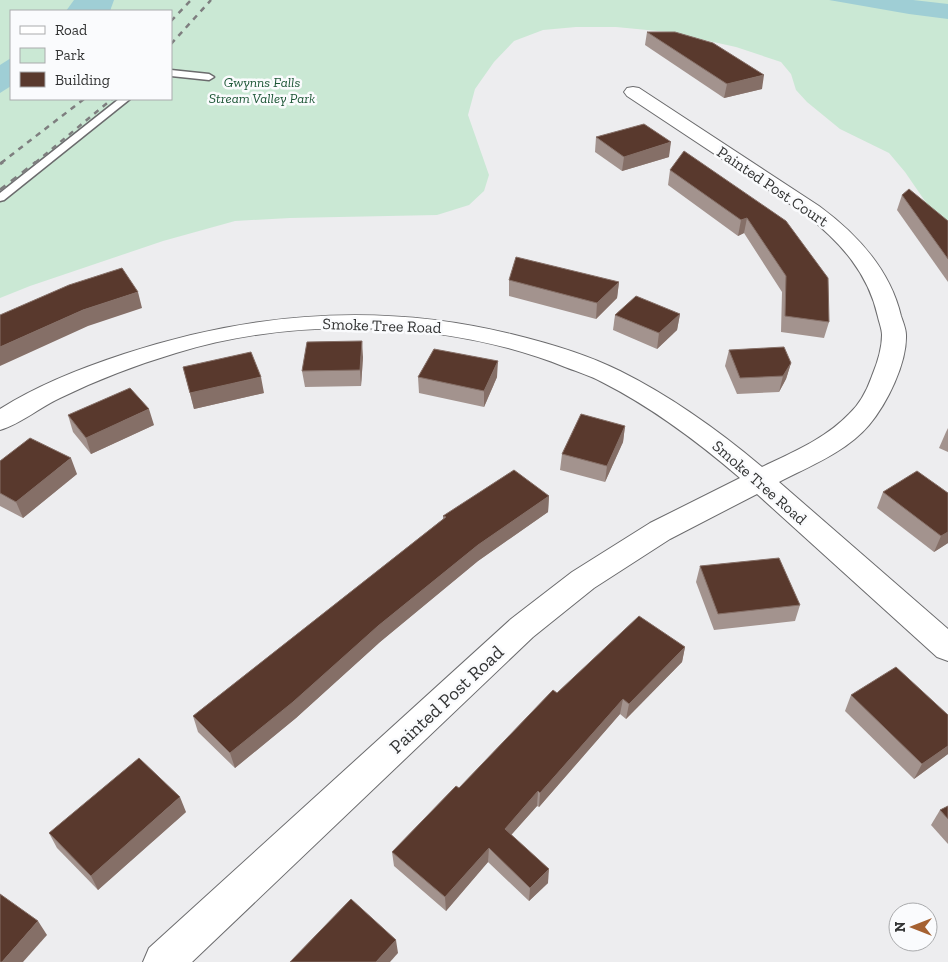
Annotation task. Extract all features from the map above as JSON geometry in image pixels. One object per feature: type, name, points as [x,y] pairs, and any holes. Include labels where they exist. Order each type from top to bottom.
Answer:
[{"type":"street","name":"Painted Post Court","points":[[633,92],[812,210],[834,227],[856,249],[874,275],[886,305],[894,335],[888,367],[876,395],[859,420],[829,445],[761,481]]},
{"type":"street","name":"Smoke Tree Road","points":[[0,420],[76,380],[138,356],[203,338],[255,328],[312,323],[377,322],[430,325],[483,333],[536,347],[586,364],[674,412],[761,481],[948,648]]},
{"type":"street","name":"Painted Post Road","points":[[163,962],[522,628],[583,580],[660,531],[761,481]]},
{"type":"lane","points":[[172,73],[209,78]]},
{"type":"lane","points":[[0,198],[124,100]]},
{"type":"green space","name":"Gwynns Falls Stream Valley Park","points":[[0,0],[948,0],[948,223],[927,204],[889,153],[840,129],[807,102],[796,90],[791,74],[781,62],[736,47],[668,32],[616,27],[576,27],[543,30],[514,41],[494,62],[475,89],[468,115],[489,175],[484,191],[469,205],[437,215],[235,221],[163,241],[0,298]]},
{"type":"water","points":[[74,0],[114,0],[110,10],[67,10]]},
{"type":"water","points":[[829,0],[913,0],[948,4],[948,19],[909,14]]},
{"type":"water","points":[[10,59],[10,87],[0,93],[0,65]]},
{"type":"building","points":[[647,32],[675,32],[713,43],[764,75],[727,84]]},
{"type":"building","points":[[644,124],[671,142],[624,157],[596,137]]},
{"type":"building","points":[[684,151],[786,221],[828,278],[829,322],[785,316],[786,276],[747,218],[741,220],[670,170]]},
{"type":"building","points":[[909,189],[948,221],[948,259],[902,195]]},
{"type":"building","points":[[516,257],[619,282],[597,303],[509,280]]},
{"type":"building","points":[[122,268],[138,292],[83,310],[0,347],[0,315],[69,285]]},
{"type":"building","points":[[636,296],[680,314],[659,333],[615,315]]},
{"type":"building","points":[[362,341],[360,370],[302,371],[307,342]]},
{"type":"building","points":[[784,347],[791,363],[783,376],[740,378],[729,350]]},
{"type":"building","points":[[434,349],[498,361],[484,391],[418,377]]},
{"type":"building","points":[[251,352],[261,377],[190,393],[183,367]]},
{"type":"building","points":[[130,388],[149,409],[86,438],[68,415]]},
{"type":"building","points":[[581,414],[625,426],[607,466],[562,454]]},
{"type":"building","points":[[30,438],[71,458],[16,502],[0,493],[0,461]]},
{"type":"building","points":[[514,470],[549,496],[478,545],[378,626],[293,702],[230,753],[193,716],[446,517],[443,516]]},
{"type":"building","points":[[917,471],[948,493],[948,532],[941,536],[883,492]]},
{"type":"building","points":[[779,558],[800,605],[718,614],[700,566]]},
{"type":"building","points":[[639,616],[685,647],[629,704],[623,699],[540,793],[538,791],[505,829],[549,869],[530,888],[489,848],[445,897],[392,852],[456,786],[459,788],[553,690],[557,693]]},
{"type":"building","points":[[896,667],[948,715],[948,746],[922,764],[851,695]]},
{"type":"building","points":[[139,758],[180,797],[91,876],[49,833]]},
{"type":"building","points":[[948,806],[948,819],[940,810]]},
{"type":"building","points":[[0,894],[38,921],[2,962],[0,962]]},
{"type":"building","points":[[351,899],[396,940],[376,962],[290,962]]},
{"type":"railway","points":[[172,20],[191,0]]},
{"type":"railway","points":[[172,43],[211,0]]},
{"type":"railway","points":[[1,163],[83,100]]},
{"type":"railway","points":[[35,163],[111,100]]},
{"type":"railway","points":[[0,190],[36,162]]}]
